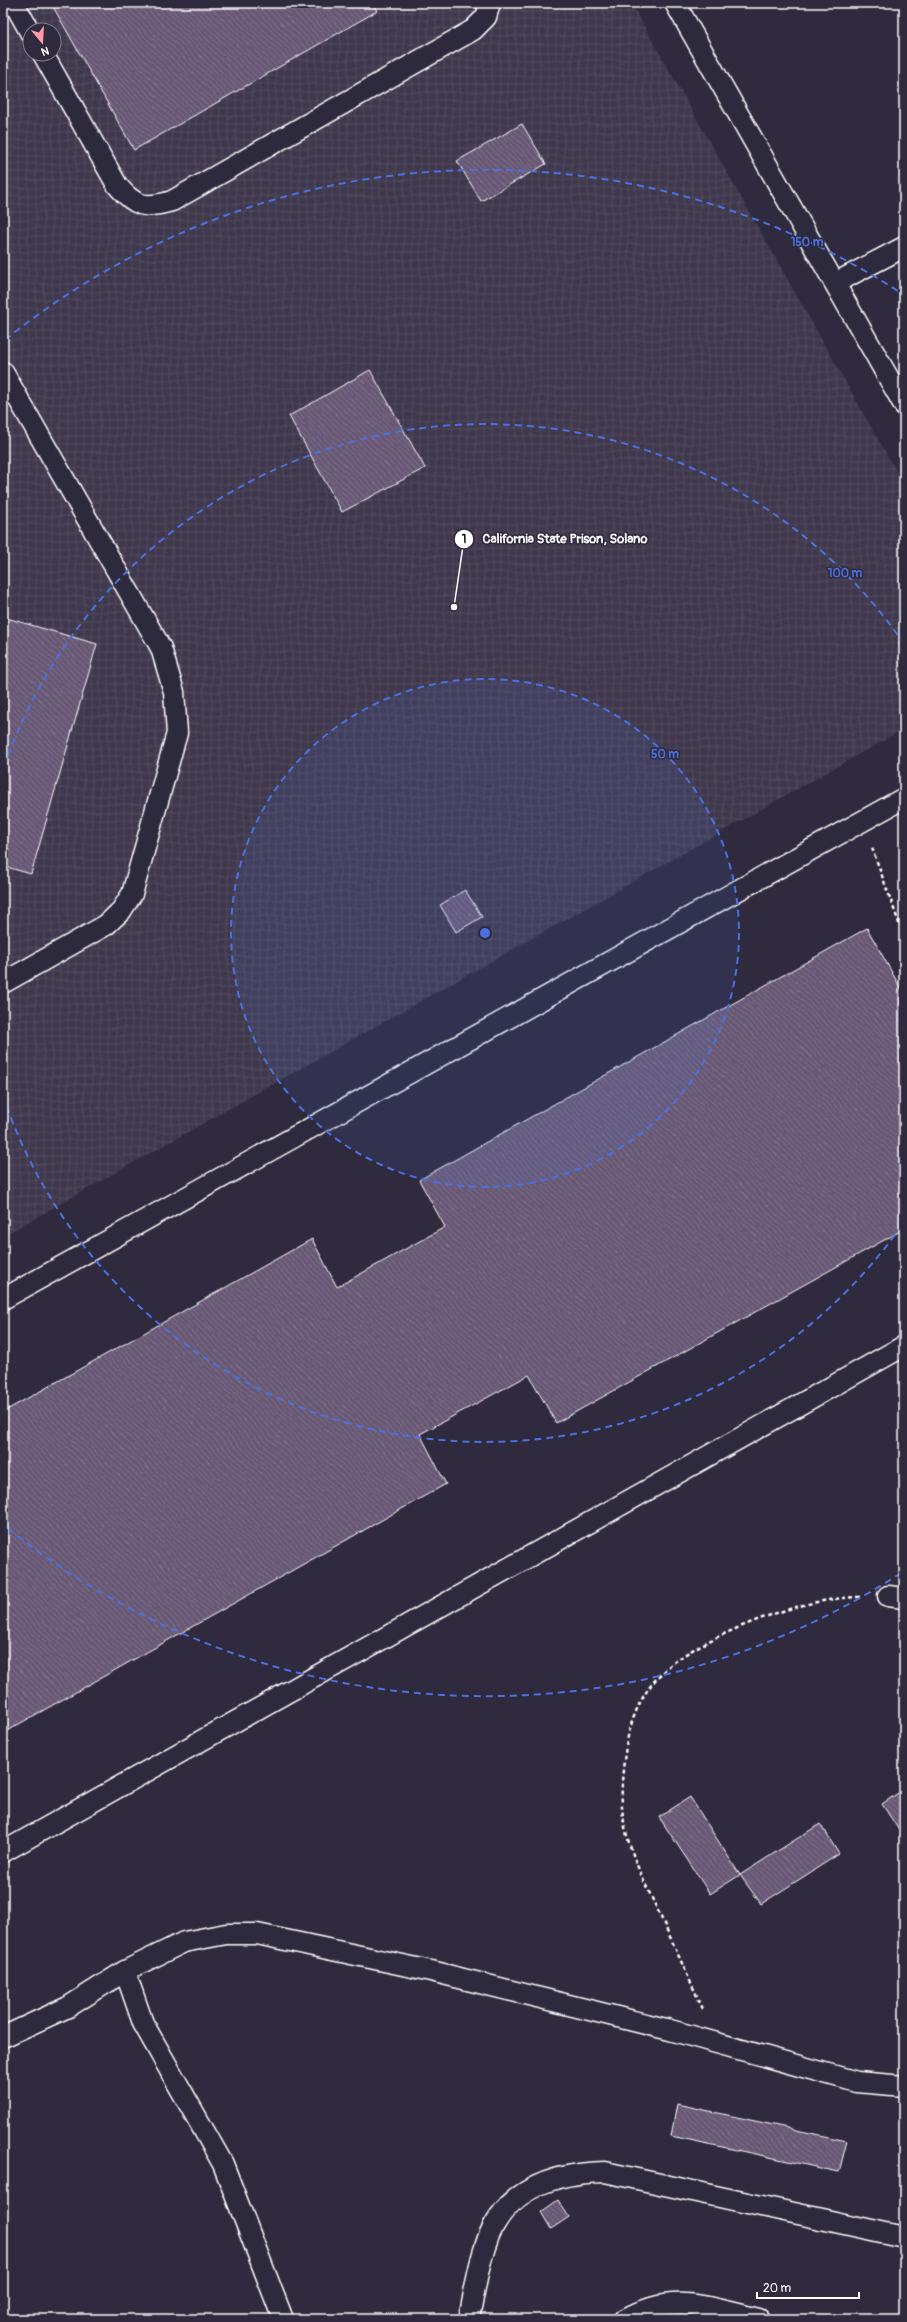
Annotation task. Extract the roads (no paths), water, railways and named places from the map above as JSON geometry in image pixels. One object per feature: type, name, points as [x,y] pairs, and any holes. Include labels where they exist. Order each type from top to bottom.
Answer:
[{"type":"lane","points":[[14,3],[24,22]]},
{"type":"lane","points":[[48,62],[117,185],[126,197],[141,206],[156,206],[172,201],[472,30],[486,17],[490,3]]},
{"type":"lane","points":[[675,3],[836,283],[904,405]]},
{"type":"lane","points":[[836,283],[904,247]]},
{"type":"lane","points":[[3,372],[161,648],[174,692],[177,733],[132,894],[121,911],[106,925],[3,983]]},
{"type":"lane","points":[[3,1299],[904,798]]},
{"type":"lane","points":[[3,1852],[904,1346]]},
{"type":"lane","points":[[3,2037],[68,2007],[125,1971],[184,1942],[226,1934],[257,1934],[431,1971],[720,2044],[857,2082],[904,2086]]},
{"type":"lane","points":[[125,1971],[143,2023],[223,2164],[283,2319]]},
{"type":"lane","points":[[469,2319],[485,2247],[501,2215],[532,2188],[567,2175],[605,2172],[904,2237]]},
{"type":"lane","points":[[625,2319],[639,2311],[661,2304],[682,2302],[759,2319]]},
{"type":"place","name":"California State Prison, Solano","points":[[454,607]]}]
